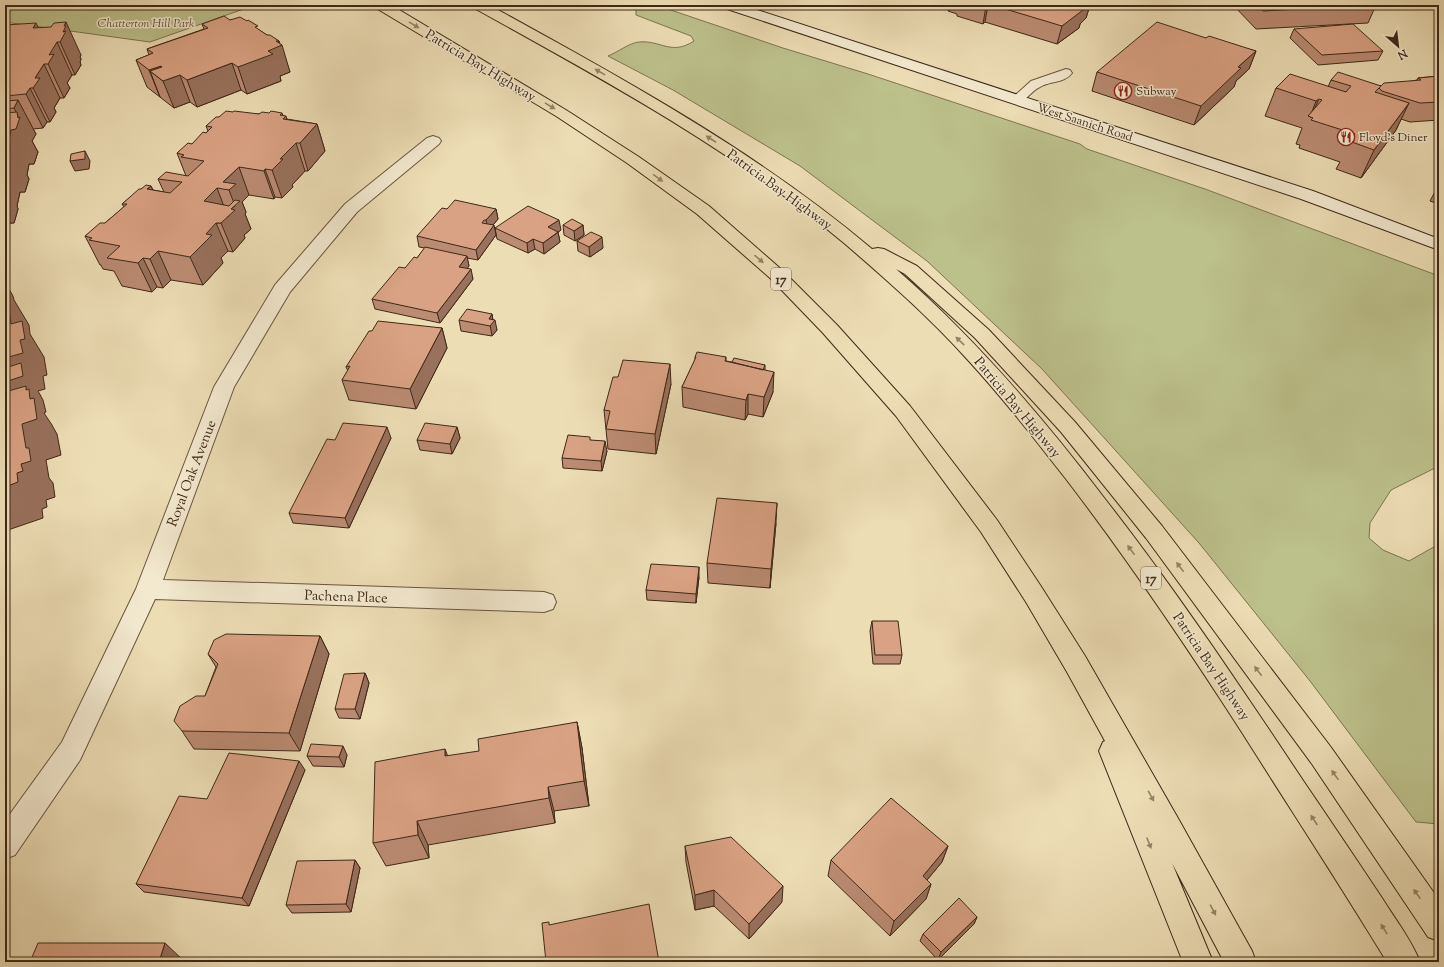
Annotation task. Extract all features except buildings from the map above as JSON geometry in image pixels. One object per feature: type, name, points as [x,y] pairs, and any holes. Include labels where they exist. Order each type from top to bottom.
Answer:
[{"type":"highway","name":"Patricia Bay Highway","points":[[381,5],[561,113],[633,160],[703,210],[776,274],[830,329],[903,411],[989,526],[1034,595],[1076,664],[1169,829],[1241,962]]},
{"type":"highway","name":"Patricia Bay Highway","points":[[479,5],[615,81],[709,138],[779,185],[845,236],[909,291],[972,352],[1034,424],[1098,505],[1203,650],[1405,962]]},
{"type":"highway","points":[[845,236],[911,270],[982,334],[1068,427],[1154,532],[1316,749],[1439,926]]},
{"type":"highway","points":[[1076,664],[1198,962]]},
{"type":"street","name":"West Saanich Road","points":[[729,5],[1307,195],[1439,244]]},
{"type":"street","name":"Royal Oak Avenue","points":[[5,845],[71,751],[148,589],[224,387],[282,289],[351,208],[433,141]]},
{"type":"street","name":"Pachena Place","points":[[148,589],[544,602]]},
{"type":"lane","points":[[1017,99],[1035,84],[1059,77],[1066,73]]},
{"type":"green space","name":"Chatterton Hill Park","points":[[5,5],[255,5],[150,42],[5,22]]},
{"type":"green space","points":[[646,5],[656,5],[783,48],[868,74],[1080,144],[1087,149],[1205,189],[1439,276],[1439,466],[1391,490],[1370,523],[1369,538],[1383,550],[1409,561],[1439,544],[1439,824],[1416,822],[1310,681],[1199,543],[1042,369],[927,261],[800,166],[673,90],[608,56],[631,44],[639,42],[679,47],[694,41],[691,36],[636,15],[636,10]]},
{"type":"place","name":"Subway","points":[[1123,91]]},
{"type":"place","name":"Floyd's Diner","points":[[1346,137]]}]
